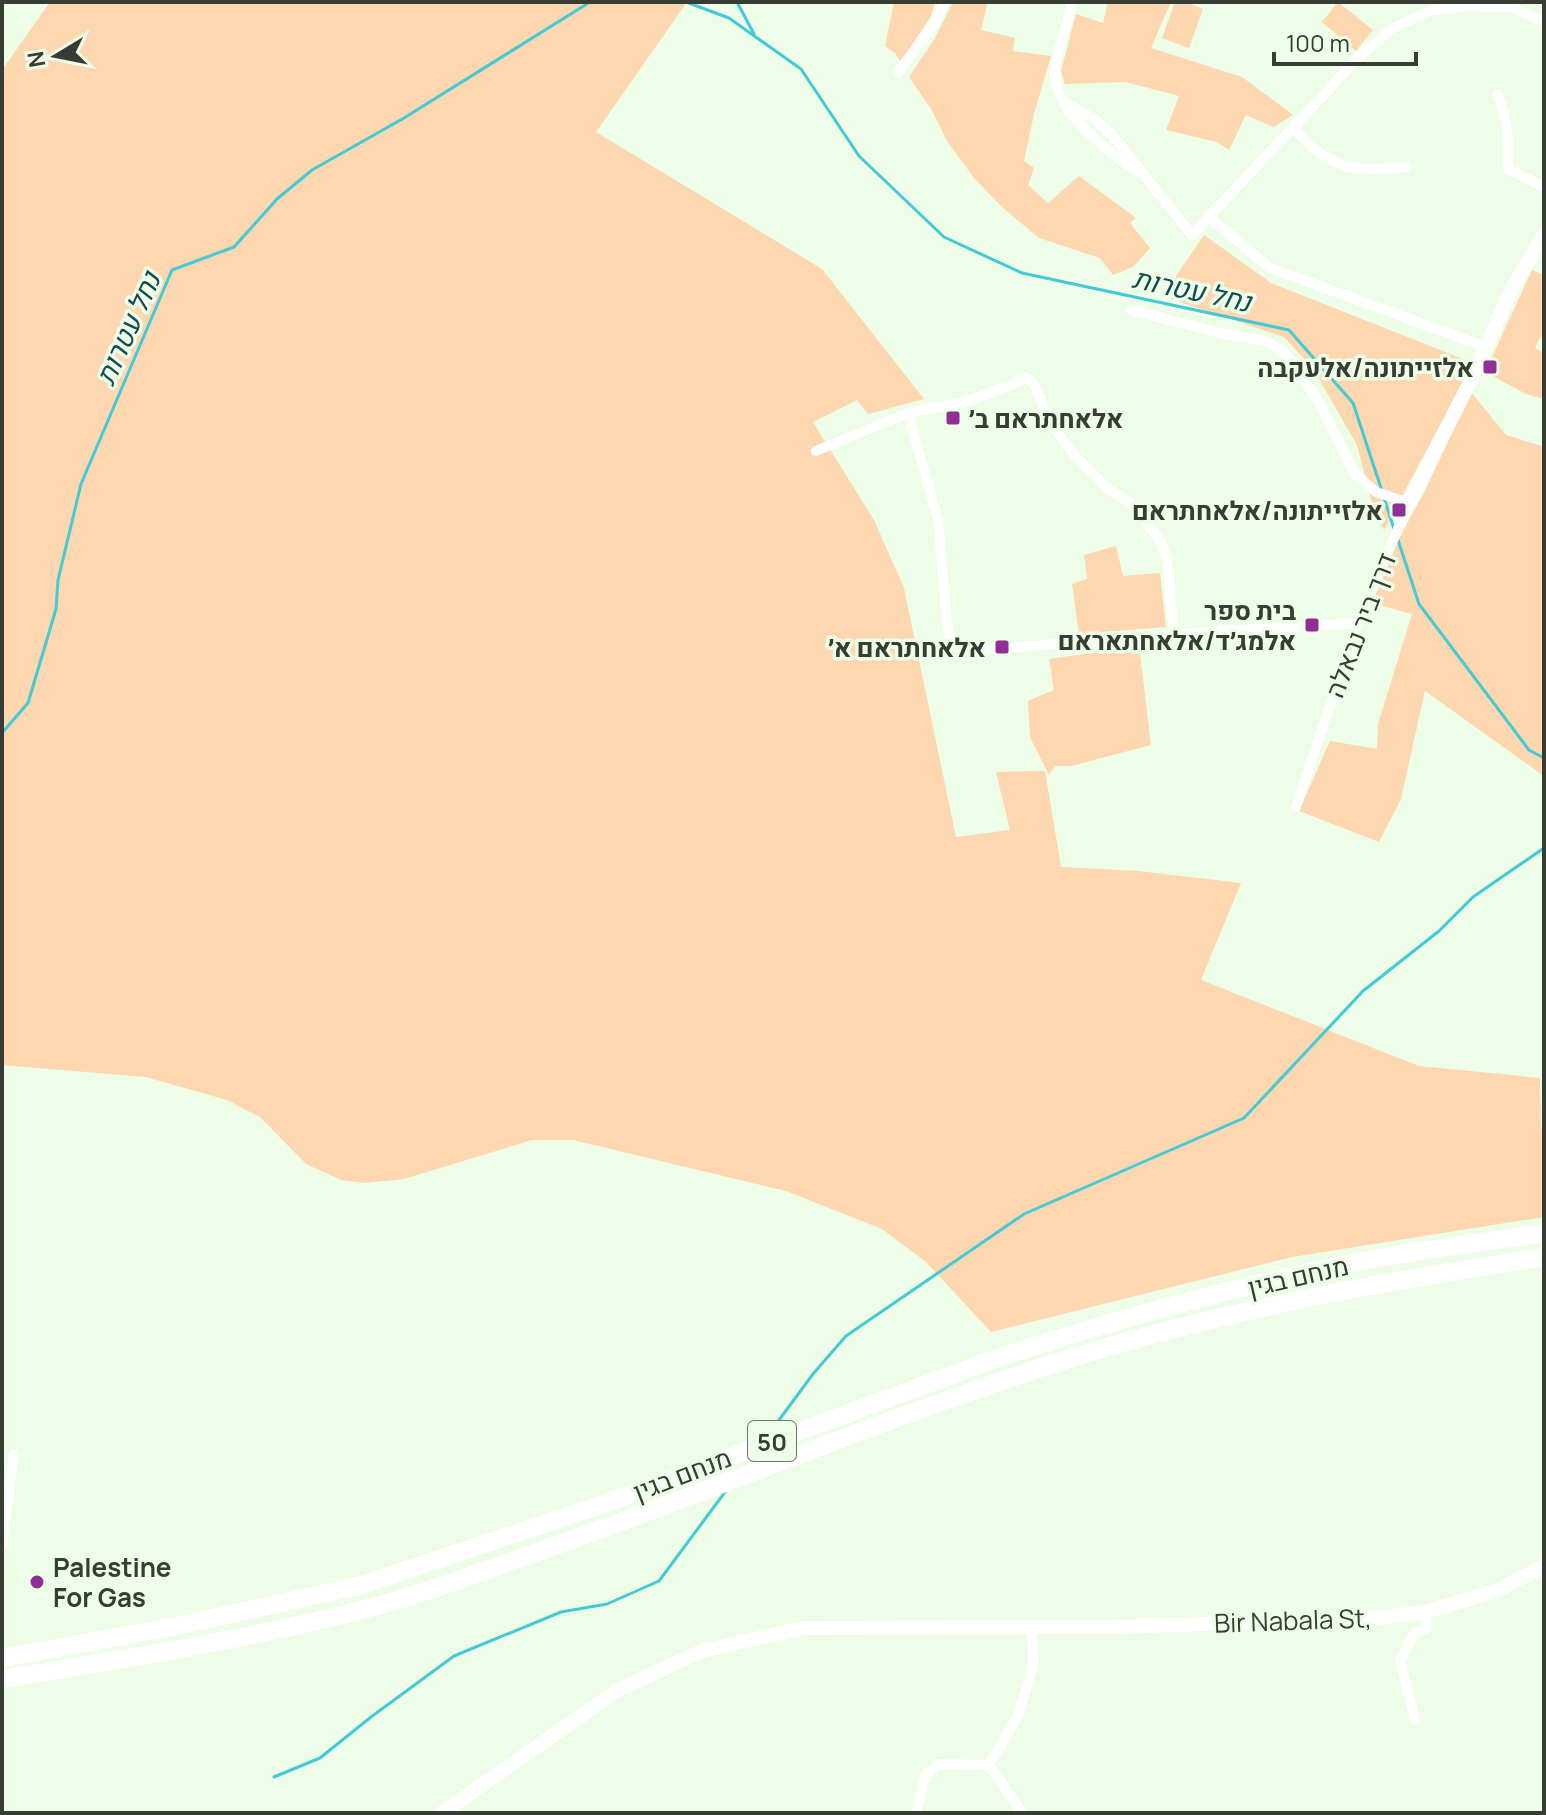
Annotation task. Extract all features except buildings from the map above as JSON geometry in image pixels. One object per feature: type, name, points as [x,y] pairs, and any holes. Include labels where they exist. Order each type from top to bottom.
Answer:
[{"type":"highway","name":"מנחם בגין","points":[[2,1658],[182,1625],[362,1585],[609,1502],[989,1361],[1196,1299],[1355,1263],[1544,1233]]},
{"type":"highway","name":"מנחם בגין","points":[[2,1679],[187,1648],[368,1608],[615,1525],[908,1415],[1058,1363],[1287,1301],[1544,1257]]},
{"type":"street","points":[[898,72],[937,20],[944,2]]},
{"type":"street","points":[[1072,2],[1054,79],[1063,102],[1094,119],[1127,152],[1192,235],[1360,56],[1393,28],[1430,11],[1480,4],[1510,7],[1544,21]]},
{"type":"street","points":[[1498,95],[1505,113],[1509,142],[1508,169],[1544,187]]},
{"type":"street","points":[[1293,128],[1332,163],[1352,169],[1406,167]]},
{"type":"street","points":[[1209,217],[1270,268],[1486,347]]},
{"type":"street","name":"דרך ביר נבאלה","points":[[1296,807],[1358,623],[1409,503],[1512,289],[1544,234]]},
{"type":"street","points":[[1131,310],[1269,342],[1287,356],[1317,399],[1355,474],[1376,492],[1409,503]]},
{"type":"street","points":[[816,451],[908,413],[965,402],[1026,377],[1034,384],[1050,422],[1075,456],[1108,489],[1129,502],[1159,539],[1167,558],[1174,635]]},
{"type":"street","points":[[908,413],[938,520],[952,647],[983,650],[1358,623]]},
{"type":"street","points":[[2,1544],[14,1455]]},
{"type":"street","name":"Bir Nabala St,","points":[[442,1813],[618,1690],[702,1651],[803,1628],[1117,1627],[1377,1618],[1425,1612],[1496,1591],[1544,1566]]},
{"type":"street","points":[[1415,1719],[1400,1660],[1415,1633],[1426,1628],[1425,1612]]},
{"type":"street","points":[[989,1765],[1019,1714],[1033,1664],[1032,1627]]},
{"type":"street","points":[[916,1813],[926,1775],[938,1764],[989,1765]]},
{"type":"street","points":[[989,1765],[1022,1813]]},
{"type":"shaded area","points":[[50,2],[687,2],[596,132],[822,269],[924,399],[868,414],[857,400],[813,422],[874,520],[904,588],[956,837],[1010,830],[996,772],[1045,771],[1061,867],[1138,871],[1241,883],[1201,980],[1419,1066],[1540,1078],[1541,1129],[1544,1130],[1544,1217],[1292,1257],[991,1332],[926,1262],[882,1229],[786,1191],[573,1140],[532,1140],[404,1179],[365,1183],[341,1180],[306,1164],[260,1117],[227,1100],[146,1077],[2,1065],[2,70]]},
{"type":"shaded area","points":[[894,2],[935,2],[931,16],[901,62],[885,46]]},
{"type":"shaded area","points":[[953,2],[988,2],[981,30],[1015,38],[1013,51],[1051,56],[1024,161],[1034,168],[1028,185],[1048,203],[1079,176],[1136,218],[1130,223],[1150,248],[1133,267],[1113,275],[1100,258],[1039,238],[974,178],[947,141],[931,109],[909,77],[935,38]]},
{"type":"shaded area","points":[[1108,2],[1171,2],[1151,48],[1242,77],[1293,115],[1274,127],[1246,115],[1229,150],[1217,142],[1166,130],[1179,96],[1126,82],[1065,84],[1061,71],[1076,14],[1103,23]]},
{"type":"shaded area","points":[[1175,2],[1185,2],[1203,9],[1189,48],[1162,38]]},
{"type":"shaded area","points":[[1338,2],[1373,30],[1356,51],[1322,22]]},
{"type":"shaded area","points":[[1204,235],[1271,283],[1473,363],[1384,530],[1374,511],[1357,445],[1314,370],[1284,337],[1171,299],[1176,276]]},
{"type":"shaded area","points":[[1532,270],[1544,275],[1544,331],[1535,348],[1544,353],[1544,399],[1526,394],[1485,372]]},
{"type":"shaded area","points":[[1471,392],[1506,435],[1544,447],[1544,776],[1425,691],[1401,799],[1379,842],[1299,811],[1330,741],[1377,749],[1378,724],[1412,614],[1372,603],[1391,553],[1424,493]]},
{"type":"shaded area","points":[[1116,546],[1123,576],[1160,573],[1166,627],[1079,634],[1072,584],[1087,579],[1084,555]]},
{"type":"shaded area","points":[[1139,646],[1151,745],[1071,766],[1055,766],[1049,775],[1030,737],[1028,701],[1054,690],[1049,659]]},
{"type":"waterway","name":"נחל עטרות","points":[[2,733],[28,703],[56,609],[58,580],[81,484],[172,270],[234,247],[277,199],[312,170],[404,118],[590,2]]},
{"type":"waterway","name":"נחל עטרות","points":[[686,2],[729,18],[801,69],[859,156],[944,237],[1022,273],[1289,330],[1353,403],[1382,491]]},
{"type":"waterway","points":[[737,2],[754,34]]},
{"type":"waterway","name":"נחל עטרות","points":[[1384,498],[1394,529]]},
{"type":"waterway","name":"נחל עטרות","points":[[1398,540],[1419,604],[1529,750],[1544,758]]},
{"type":"waterway","points":[[768,1435],[813,1374],[846,1336],[1024,1214],[1244,1118],[1363,991],[1439,931],[1473,897],[1544,848]]},
{"type":"waterway","points":[[274,1777],[320,1758],[454,1656],[561,1612],[607,1604],[659,1581],[725,1492]]},
{"type":"place","name":"אלזייתונה/אלעקבה","points":[[1490,367]]},
{"type":"place","name":"אלאחתראם ב׳","points":[[953,418]]},
{"type":"place","name":"אלזייתונה/אלאחתראם","points":[[1399,510]]},
{"type":"place","name":"בית ספר אלמג׳ד/אלאחתאראם","points":[[1312,625]]},
{"type":"place","name":"אלאחתראם א׳","points":[[1002,647]]},
{"type":"place","name":"Palestine For Gas","points":[[37,1582]]}]
